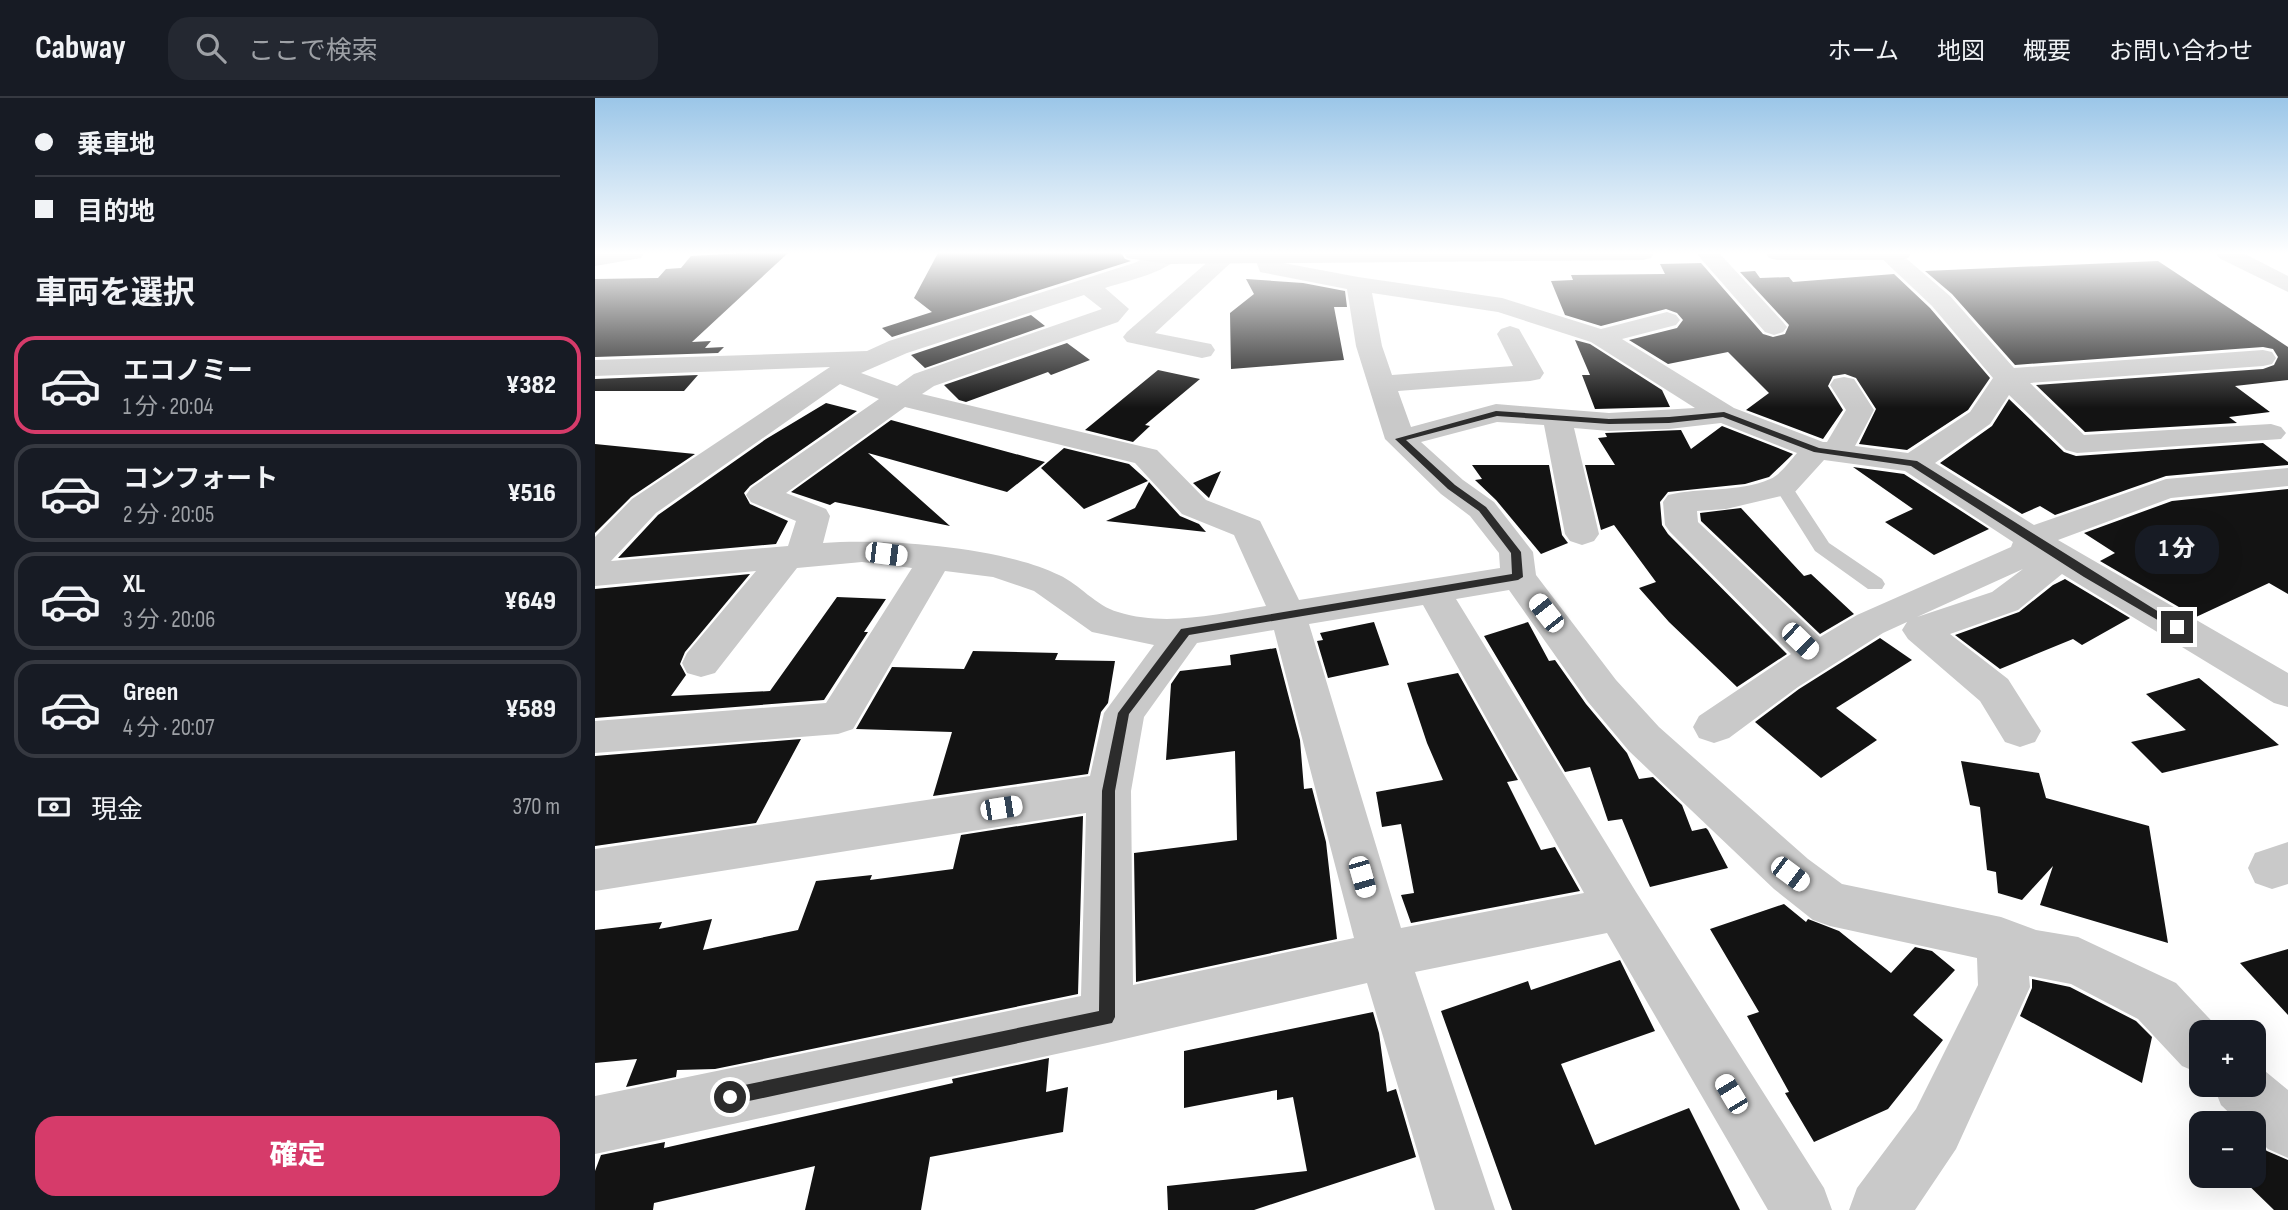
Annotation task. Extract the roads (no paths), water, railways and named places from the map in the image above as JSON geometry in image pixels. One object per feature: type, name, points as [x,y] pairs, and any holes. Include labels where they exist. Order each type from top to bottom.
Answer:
[{"type":"street","points":[[595,557],[644,506],[837,374],[869,358],[1028,305]]},
{"type":"street","points":[[701,663],[794,558],[814,516],[762,495],[924,380],[1109,317],[1117,309],[1112,305]]},
{"type":"street","points":[[1172,305],[1136,337],[1202,350]]},
{"type":"street","points":[[1362,305],[1369,346],[1400,439],[1451,487],[1482,509],[1516,552],[1518,577],[1602,691],[1644,739],[1790,874],[1830,904],[2001,940],[2035,954],[2078,961],[2157,1001],[2189,1034]]},
{"type":"street","points":[[1501,305],[1600,337],[1724,414],[1826,452],[1914,463],[2046,547],[2288,692]]},
{"type":"street","points":[[1755,305],[1775,327]]},
{"type":"street","points":[[1944,305],[2007,377],[2077,444],[2271,433]]},
{"type":"street","points":[[1600,337],[1667,320]]},
{"type":"street","points":[[1382,384],[1530,373],[1510,334]]},
{"type":"street","points":[[2007,377],[2276,356],[2288,372]]},
{"type":"street","points":[[595,368],[869,358]]},
{"type":"street","points":[[837,374],[899,397],[1146,456],[1194,507],[1248,528],[1289,615],[1456,1208]]},
{"type":"street","points":[[1914,463],[1980,418],[2007,377]]},
{"type":"street","points":[[1817,657],[1682,525],[1679,502],[1726,499],[1783,486],[1826,452],[1860,410],[1844,385]]},
{"type":"street","points":[[1400,439],[1496,413],[1609,422],[1669,420],[1724,414]]},
{"type":"street","points":[[1557,419],[1582,534]]},
{"type":"street","points":[[1714,727],[1870,624],[2046,547],[2166,489],[2288,477]]},
{"type":"street","points":[[2020,731],[1994,691],[1921,630],[2005,601],[2046,547]]},
{"type":"street","points":[[595,574],[862,551],[997,566],[1047,583],[1105,623],[1153,632],[1185,632],[1518,577]]},
{"type":"street","points":[[595,737],[838,718],[934,560]]},
{"type":"street","points":[[1433,591],[1619,908],[1802,1210]]},
{"type":"street","points":[[1107,1017],[1109,791],[1124,713],[1185,632]]},
{"type":"street","points":[[595,870],[1109,791]]},
{"type":"street","points":[[595,1125],[1619,908]]},
{"type":"street","points":[[1879,1210],[1936,1129],[2004,987],[2001,940]]},
{"type":"street","points":[[2254,1097],[2288,1129]]},
{"type":"lane","points":[[1783,486],[1822,547],[1875,584]]}]
